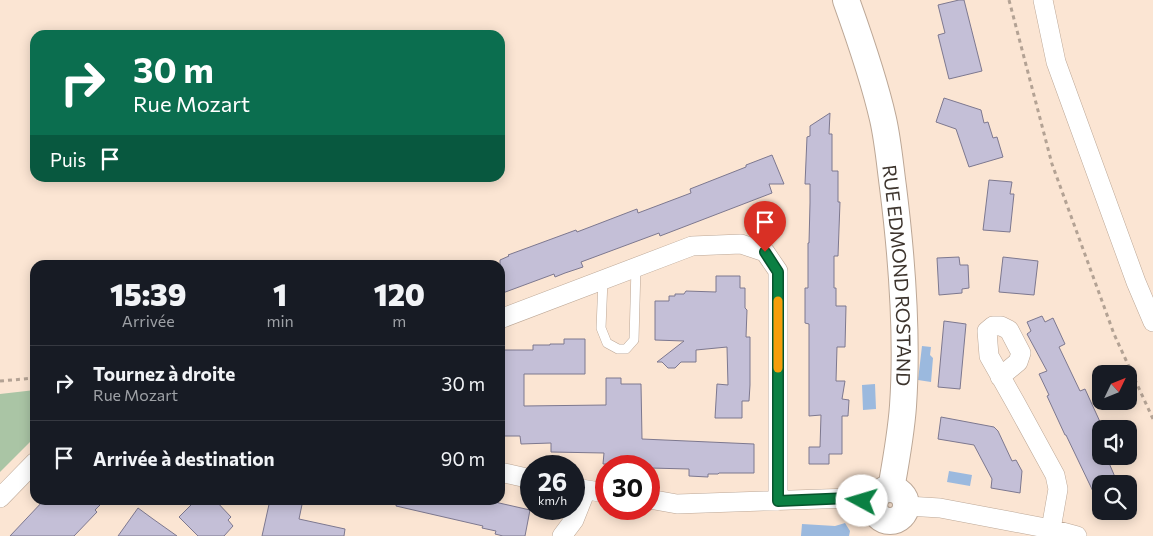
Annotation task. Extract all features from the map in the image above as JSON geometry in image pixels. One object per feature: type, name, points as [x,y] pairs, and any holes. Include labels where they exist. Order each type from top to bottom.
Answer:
[{"type":"street","name":"RUE EDMOND ROSTAND","points":[[846,0],[869,65],[884,121],[897,221],[903,292],[906,364],[903,408],[889,511]]},
{"type":"street","points":[[1043,0],[1056,62],[1136,282],[1153,322]]},
{"type":"street","points":[[505,317],[692,246],[741,244],[765,252],[778,272],[778,501]]},
{"type":"street","points":[[1000,377],[1055,475],[1058,489],[1051,529]]},
{"type":"street","points":[[0,498],[30,467]]},
{"type":"street","points":[[505,473],[520,477]]},
{"type":"street","points":[[660,501],[677,504],[850,498],[889,511],[940,508],[1051,529],[1077,536]]},
{"type":"street","points":[[562,536],[574,520]]},
{"type":"lane","points":[[603,280],[600,328],[607,343],[618,349],[626,349],[634,340],[636,267]]},
{"type":"path","points":[[1009,0],[1052,164],[1114,334],[1153,419]]},
{"type":"path","points":[[0,381],[30,378]]},
{"type":"green space","points":[[30,391],[30,442],[0,472],[0,394]]},
{"type":"water","points":[[922,346],[931,347],[930,355],[933,358],[931,382],[918,380]]},
{"type":"water","points":[[875,384],[876,409],[863,410],[862,385]]},
{"type":"water","points":[[949,471],[972,475],[970,486],[947,482]]},
{"type":"water","points":[[845,523],[850,531],[849,536],[801,536],[802,524],[835,526]]},
{"type":"building","points":[[964,0],[982,71],[949,79],[938,35],[945,33],[938,5]]},
{"type":"building","points":[[944,98],[981,110],[984,123],[988,122],[993,138],[997,137],[1003,157],[969,167],[956,129],[936,122]]},
{"type":"building","points":[[830,113],[829,134],[832,134],[832,171],[838,171],[838,202],[840,202],[838,256],[834,256],[834,288],[836,288],[836,306],[846,306],[845,347],[837,347],[836,381],[845,381],[842,399],[849,400],[848,416],[842,416],[842,454],[829,454],[829,464],[809,464],[809,447],[820,447],[821,415],[809,416],[809,324],[805,323],[805,288],[808,288],[810,203],[810,184],[805,184],[807,137],[810,136],[810,126]]},
{"type":"building","points":[[772,155],[784,184],[769,184],[772,193],[660,236],[659,233],[581,262],[583,267],[555,277],[554,274],[505,292],[505,260],[500,260],[508,255],[576,230],[577,232],[637,209],[638,213],[691,193],[690,189],[746,167],[746,165]]},
{"type":"building","points":[[989,180],[1012,182],[1010,194],[1014,194],[1010,232],[983,230]]},
{"type":"building","points":[[959,257],[960,265],[968,265],[969,288],[962,289],[962,293],[939,295],[937,258]]},
{"type":"building","points":[[1003,257],[1038,261],[1034,295],[999,292]]},
{"type":"building","points":[[716,276],[740,276],[740,288],[745,288],[745,308],[747,310],[746,337],[750,337],[750,385],[749,401],[742,401],[742,418],[715,418],[717,384],[728,385],[727,347],[696,350],[696,362],[681,362],[675,368],[668,368],[662,362],[657,362],[684,341],[655,340],[655,301],[669,301],[669,296],[684,294],[686,291],[716,292]]},
{"type":"building","points":[[1042,316],[1045,322],[1053,318],[1065,344],[1059,347],[1080,391],[1085,389],[1092,404],[1092,410],[1095,410],[1099,420],[1092,420],[1092,465],[1110,465],[1114,475],[1092,475],[1092,489],[1047,396],[1049,395],[1039,374],[1047,371],[1027,334],[1031,331],[1027,322]]},
{"type":"building","points":[[944,321],[966,324],[960,389],[938,387]]},
{"type":"building","points":[[564,339],[585,339],[585,374],[524,374],[524,406],[606,405],[606,378],[621,378],[621,384],[641,384],[642,439],[754,444],[754,473],[719,473],[708,474],[708,477],[689,476],[689,469],[660,468],[660,455],[604,455],[604,453],[551,452],[551,443],[521,444],[520,436],[505,436],[505,350],[533,350],[533,345],[564,344]]},
{"type":"building","points":[[941,417],[994,427],[998,431],[1012,461],[1016,460],[1022,471],[1020,493],[991,488],[992,479],[974,445],[938,439]]},
{"type":"building","points":[[505,504],[520,508],[520,520],[528,520],[525,536],[503,536],[495,534],[496,531],[482,528],[483,526],[396,505]]},
{"type":"building","points":[[39,505],[100,505],[95,510],[97,512],[74,536],[10,536]]},
{"type":"building","points":[[191,505],[220,505],[231,517],[228,520],[233,526],[224,536],[198,536],[179,517]]},
{"type":"building","points":[[269,505],[302,505],[299,519],[345,529],[344,536],[262,536]]},
{"type":"building","points":[[138,508],[153,519],[177,536],[118,536]]},
{"type":"slow traffic","points":[[778,301],[778,368]]},
{"type":"route","points":[[765,252],[778,272],[778,501],[850,498],[862,501]]}]
